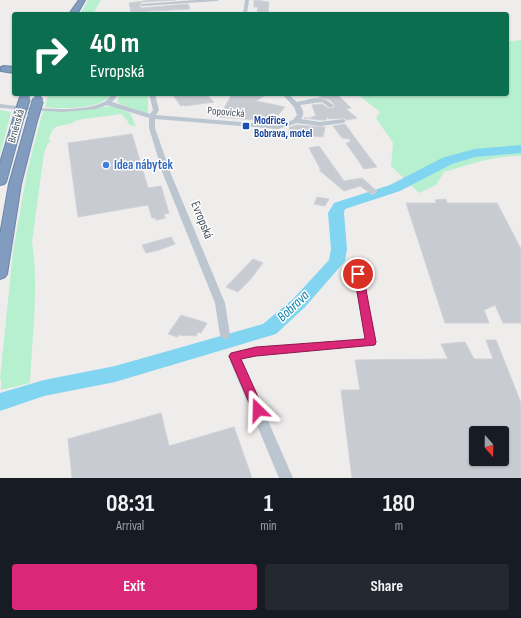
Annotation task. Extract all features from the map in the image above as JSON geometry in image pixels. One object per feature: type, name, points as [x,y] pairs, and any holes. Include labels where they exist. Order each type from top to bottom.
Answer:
[{"type":"highway","points":[[75,12],[82,0]]},
{"type":"highway","points":[[2,68],[12,69]]},
{"type":"highway","name":"Brněnská","points":[[0,182],[25,96]]},
{"type":"highway","name":"Brněnská","points":[[0,274],[15,184],[40,96]]},
{"type":"street","points":[[142,5],[151,7],[217,0]]},
{"type":"street","points":[[245,12],[247,0]]},
{"type":"street","points":[[0,106],[69,110],[92,108],[108,103],[114,99],[115,96]]},
{"type":"street","points":[[152,96],[156,110],[152,117]]},
{"type":"street","points":[[284,96],[295,104],[300,112],[297,121]]},
{"type":"street","points":[[295,104],[314,100],[324,100],[331,106]]},
{"type":"street","name":"Popovická","points":[[108,103],[152,117],[278,127],[297,121],[320,124],[343,121]]},
{"type":"street","name":"Evropská","points":[[152,117],[152,128],[167,174],[220,302],[225,335]]},
{"type":"street","points":[[286,478],[234,356],[256,352],[371,342],[358,274]]},
{"type":"green space","points":[[88,0],[101,0],[94,12],[81,12]]},
{"type":"green space","points":[[521,40],[521,156],[501,157],[444,172],[436,185],[419,193],[391,166],[393,143],[376,118],[380,112],[360,96],[509,96],[509,42]]},
{"type":"green space","points":[[48,96],[110,96],[99,103],[90,106],[71,108],[45,107]]},
{"type":"green space","points":[[119,96],[148,96],[148,114],[120,104],[117,101]]},
{"type":"green space","points":[[112,106],[130,113],[136,126],[129,125],[127,120],[121,114],[77,120],[73,123],[56,127],[51,133],[49,140],[51,142],[48,143],[44,153],[32,242],[35,294],[30,383],[1,390],[0,379],[13,252],[27,172],[44,110],[80,110]]},
{"type":"green space","points":[[0,110],[11,112],[0,155]]},
{"type":"building","points":[[151,0],[176,0],[142,2],[139,6],[142,8],[188,4],[190,9],[131,12],[129,3]]},
{"type":"building","points":[[254,0],[269,2],[268,12],[257,12],[258,7],[254,7]]},
{"type":"building","points":[[174,96],[208,96],[214,102],[184,105],[181,106]]},
{"type":"building","points":[[231,96],[264,96],[256,101],[285,107],[278,115],[271,113],[269,121],[219,117]]},
{"type":"building","points":[[339,96],[351,108],[346,109],[357,118],[347,120],[343,118],[329,119],[327,117],[326,120],[320,120],[304,118],[312,118],[311,117],[316,116],[312,105],[322,104],[328,108],[334,108],[334,104],[330,100],[319,97]]},
{"type":"building","points":[[345,124],[377,167],[364,169],[346,143],[350,142],[350,139],[342,138],[333,126]]},
{"type":"building","points":[[297,125],[325,127],[323,137],[312,136],[312,133],[288,134],[290,127]]},
{"type":"building","name":"Idea nábytek","points":[[132,134],[148,188],[161,186],[169,213],[164,214],[165,218],[156,220],[155,218],[152,218],[148,205],[78,217],[68,143]]},
{"type":"building","points":[[319,146],[344,181],[362,178],[377,191],[373,195],[360,186],[344,191],[319,170],[321,170],[309,148]]},
{"type":"building","points":[[317,197],[329,199],[325,206],[314,204]]},
{"type":"building","points":[[446,199],[447,203],[497,203],[521,249],[521,323],[503,323],[495,305],[484,310],[489,323],[445,323],[406,203],[437,203],[435,200]]},
{"type":"building","points":[[171,237],[175,244],[159,250],[146,253],[142,245]]},
{"type":"building","points":[[253,259],[263,263],[249,281],[238,292],[226,287]]},
{"type":"building","points":[[181,315],[207,323],[201,333],[198,332],[196,336],[178,335],[178,337],[168,334]]},
{"type":"building","points":[[486,340],[496,340],[521,403],[521,478],[352,478],[341,390],[360,390],[355,360],[448,359],[441,344],[465,342],[474,359],[493,359]]},
{"type":"building","points":[[161,413],[169,446],[234,427],[252,478],[72,478],[68,439]]},
{"type":"waterway","name":"Bobrava","points":[[0,402],[44,388],[115,374],[269,329],[299,303],[337,261],[339,249],[336,213],[339,206],[395,188],[447,161],[474,153],[521,149]]},
{"type":"place","name":"Modřice, Bobrava, motel","points":[[246,126]]},
{"type":"place","name":"Idea nábytek","points":[[106,165]]},
{"type":"route","points":[[258,410],[234,356],[256,352],[371,342],[358,274]]}]
